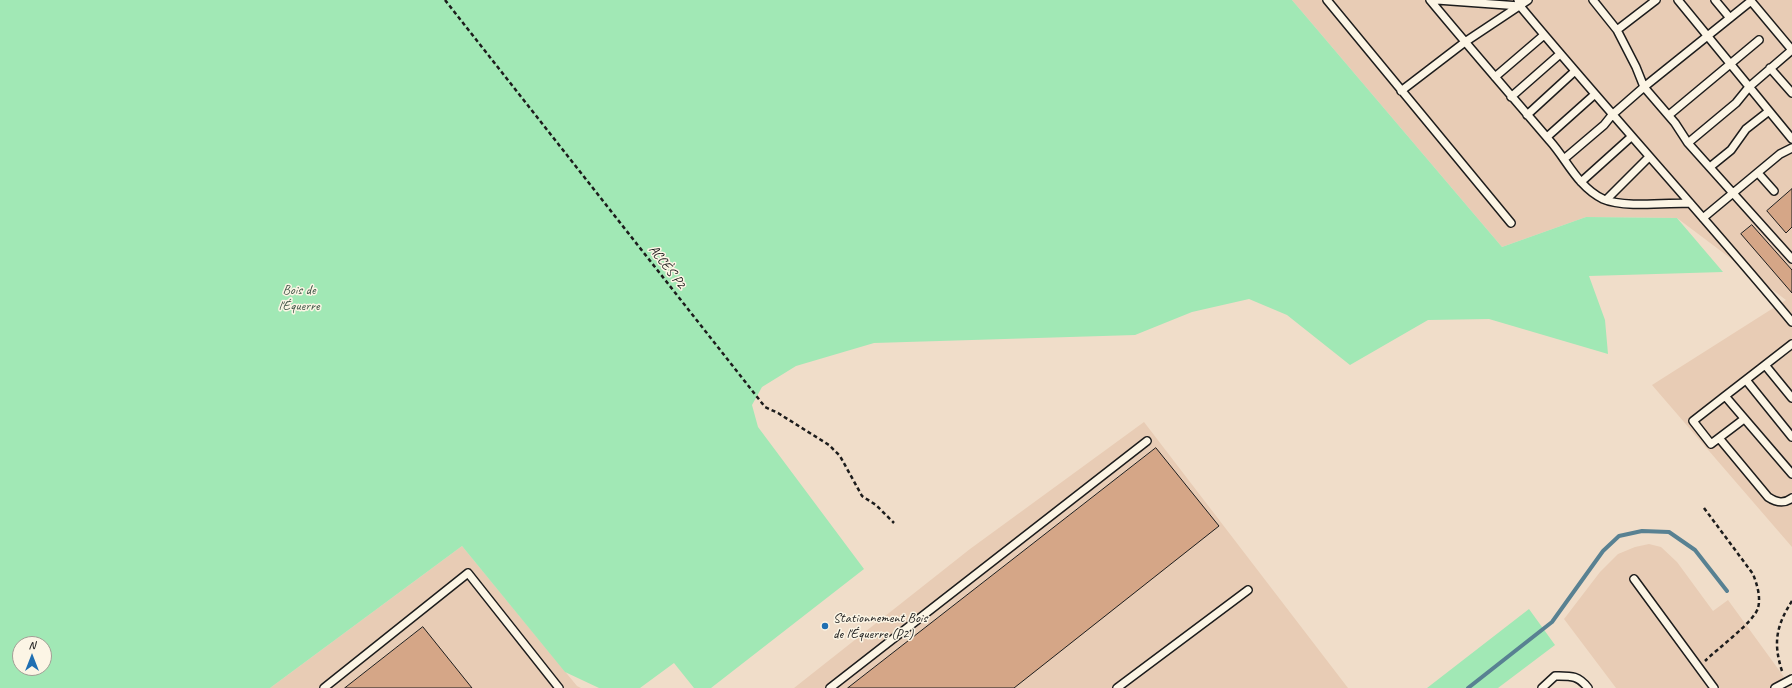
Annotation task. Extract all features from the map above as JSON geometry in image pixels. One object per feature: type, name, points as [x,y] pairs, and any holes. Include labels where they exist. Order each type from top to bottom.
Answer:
[{"type":"lane","points":[[1327,0],[1511,223]]},
{"type":"lane","points":[[1430,0],[1511,97],[1547,137],[1581,182],[1594,193],[1606,200],[1618,203],[1690,203]]},
{"type":"lane","points":[[1437,0],[1519,3],[1594,95],[1690,203],[1792,322]]},
{"type":"lane","points":[[1401,91],[1519,3],[1528,0]]},
{"type":"lane","points":[[1593,0],[1617,30],[1636,66],[1644,88],[1668,115],[1688,143],[1792,259]]},
{"type":"lane","points":[[1617,30],[1656,0]]},
{"type":"lane","points":[[1678,0],[1792,139]]},
{"type":"lane","points":[[1715,0],[1730,18]]},
{"type":"lane","points":[[1564,158],[1604,125],[1644,88],[1751,0],[1792,50],[1749,87],[1736,103],[1688,143]]},
{"type":"lane","points":[[1495,77],[1544,35]]},
{"type":"lane","points":[[1668,115],[1758,40]]},
{"type":"lane","points":[[1511,97],[1560,54]]},
{"type":"lane","points":[[1770,68],[1792,93]]},
{"type":"lane","points":[[1527,114],[1575,72]]},
{"type":"lane","points":[[1547,137],[1594,95]]},
{"type":"lane","points":[[1710,167],[1731,150],[1746,129],[1769,111]]},
{"type":"lane","points":[[1581,182],[1631,137]]},
{"type":"lane","points":[[1703,218],[1780,154],[1792,148]]},
{"type":"lane","points":[[1606,200],[1649,157]]},
{"type":"lane","points":[[1758,173],[1774,191]]},
{"type":"lane","points":[[1744,419],[1711,444],[1693,421],[1789,346],[1792,355]]},
{"type":"lane","points":[[1765,365],[1792,398]]},
{"type":"lane","points":[[1746,380],[1792,437]]},
{"type":"lane","points":[[1725,396],[1792,474]]},
{"type":"lane","points":[[1719,438],[1768,497],[1775,502],[1783,502],[1792,498]]},
{"type":"lane","points":[[830,688],[1147,441]]},
{"type":"lane","points":[[324,688],[468,573],[559,688]]},
{"type":"lane","points":[[1634,579],[1714,688]]},
{"type":"lane","points":[[1117,688],[1248,590]]},
{"type":"lane","points":[[1542,688],[1555,676],[1572,676],[1582,680],[1588,688]]},
{"type":"lane","points":[[1775,688],[1792,679]]},
{"type":"path","name":"ACCÈS P2","points":[[444,0],[765,407],[778,413],[829,445],[840,456],[862,496],[876,505],[894,523]]},
{"type":"path","points":[[1698,666],[1752,619],[1758,608],[1758,586],[1753,574],[1704,508]]},
{"type":"path","points":[[1782,671],[1778,658],[1777,636],[1779,626],[1785,612],[1792,601]]},
{"type":"shaded area","points":[[1292,0],[1792,0],[1792,547],[1652,385],[1786,300],[1677,218],[1586,217],[1502,247]]},
{"type":"shaded area","points":[[1144,422],[1348,688],[794,688],[970,549]]},
{"type":"shaded area","points":[[1649,544],[1661,547],[1677,562],[1713,611],[1728,600],[1792,688],[1616,688],[1564,619],[1600,572],[1618,554],[1635,547]]},
{"type":"shaded area","points":[[462,546],[577,686],[581,688],[270,688]]},
{"type":"green space","name":"Bois de l'Équerre","points":[[0,0],[1292,0],[1502,247],[1586,217],[1677,218],[1723,272],[1589,276],[1605,320],[1608,354],[1489,319],[1428,320],[1350,365],[1287,315],[1249,299],[1192,312],[1135,335],[874,343],[796,366],[762,387],[752,405],[758,427],[864,569],[711,688],[694,688],[674,663],[640,688],[599,688],[565,672],[462,546],[270,688],[0,688]]},
{"type":"green space","points":[[1529,609],[1555,645],[1498,688],[1427,688]]},
{"type":"building","points":[[1792,189],[1792,227],[1786,233],[1767,211]]},
{"type":"building","points":[[1752,225],[1792,270],[1792,293],[1741,234]]},
{"type":"building","points":[[1156,448],[1219,526],[1014,688],[848,688]]},
{"type":"building","points":[[423,627],[472,688],[345,688]]},
{"type":"waterway","points":[[1468,688],[1552,622],[1603,551],[1619,536],[1642,531],[1669,532],[1695,550],[1727,591]]},
{"type":"place","name":"Stationnement Bois de l'Équerre (P2)","points":[[825,626]]}]
